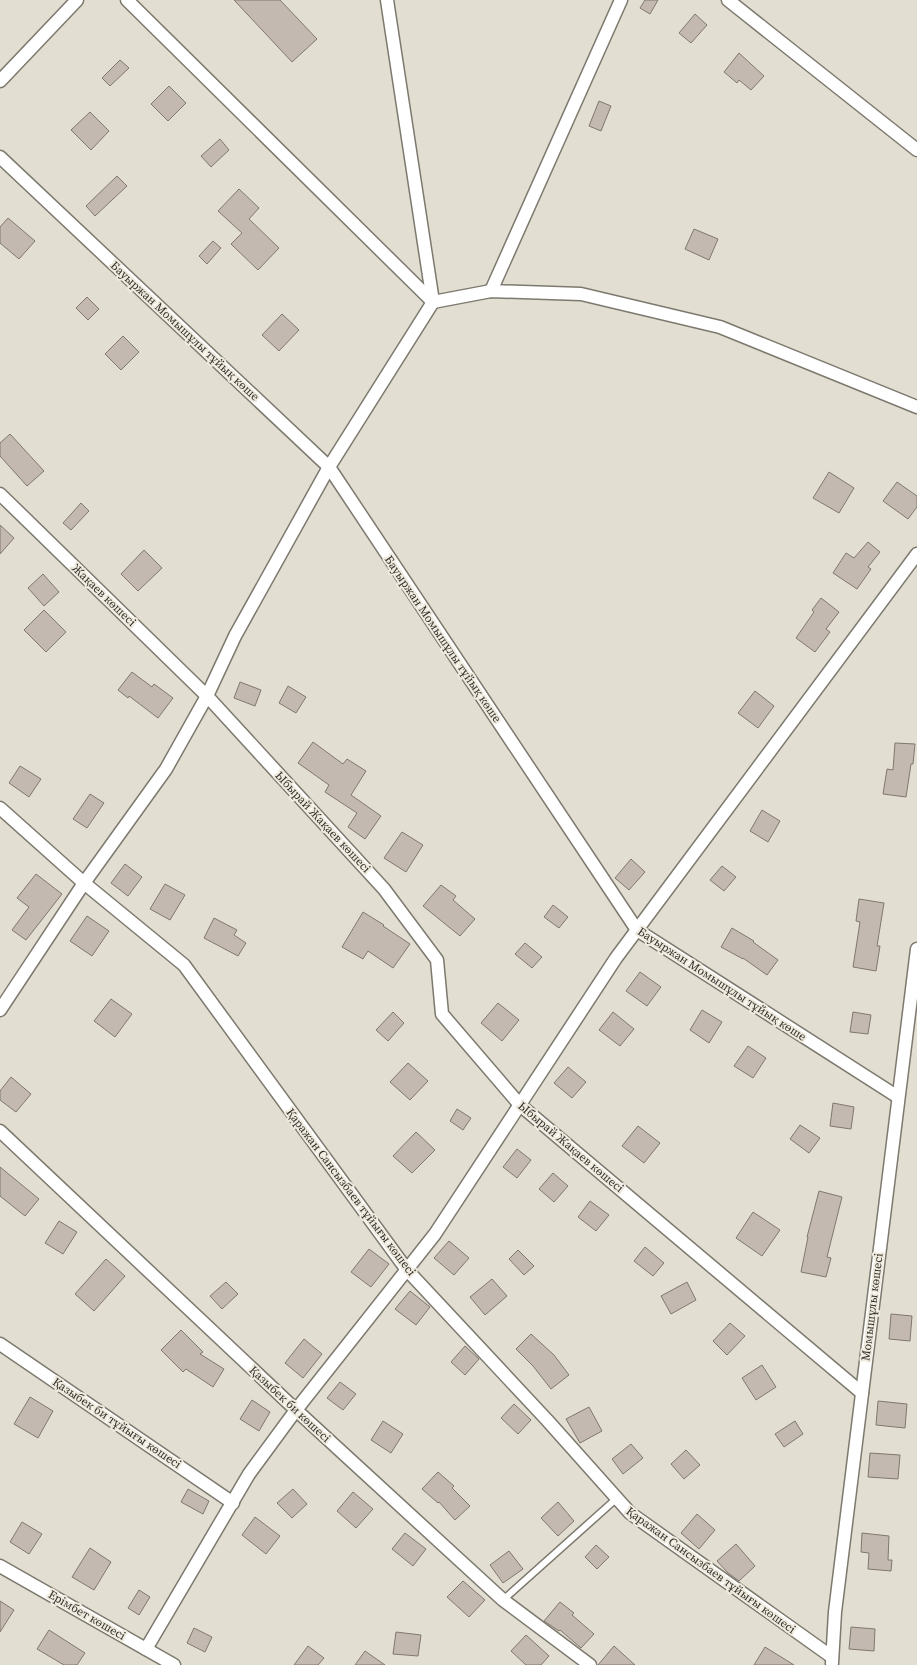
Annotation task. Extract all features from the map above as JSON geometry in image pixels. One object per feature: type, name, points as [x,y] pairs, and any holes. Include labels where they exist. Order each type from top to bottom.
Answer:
[{"type":"street","points":[[0,81],[77,0]]},
{"type":"street","points":[[127,0],[433,302]]},
{"type":"street","points":[[0,1010],[84,883],[166,769],[207,696],[235,636],[329,467],[433,302],[387,0]]},
{"type":"street","points":[[491,291],[621,0]]},
{"type":"street","points":[[728,0],[917,150]]},
{"type":"street","name":"Бауыржан Момышұлы тұйық көше","points":[[0,157],[329,467],[637,930],[898,1097]]},
{"type":"street","points":[[433,302],[491,291],[581,294],[720,327],[917,407]]},
{"type":"street","name":"Жақаев көшесі","points":[[0,494],[207,696]]},
{"type":"street","points":[[146,1649],[234,1503],[249,1474],[296,1410],[435,1234],[616,958],[917,554]]},
{"type":"street","name":"Ыбырай Жақаев көшесі","points":[[207,696],[384,889],[437,960],[442,1014],[520,1105],[862,1392]]},
{"type":"street","name":"Қаражан Сансызбаев тұйығы көшесі","points":[[0,808],[84,883],[184,965],[407,1270],[547,1420],[616,1499],[630,1513],[832,1661]]},
{"type":"street","name":"Момышұлы көшесі","points":[[832,1661],[835,1612],[917,949]]},
{"type":"street","name":"Қазыбек би көшесі","points":[[0,1130],[296,1410],[503,1600],[590,1665]]},
{"type":"street","name":"Қазыбек би тұйығы көшесі","points":[[0,1344],[234,1503]]},
{"type":"street","name":"Ерімбет көшесі","points":[[0,1566],[174,1665]]},
{"type":"lane","points":[[503,1600],[616,1499]]},
{"type":"building","points":[[234,0],[280,0],[317,39],[292,62]]},
{"type":"building","points":[[645,0],[658,0],[650,14],[640,8]]},
{"type":"building","points":[[695,14],[707,25],[691,43],[679,33]]},
{"type":"building","points":[[739,53],[764,76],[751,90],[739,80],[737,83],[724,72]]},
{"type":"building","points":[[120,60],[129,68],[110,86],[102,78]]},
{"type":"building","points":[[169,86],[186,103],[168,121],[151,104]]},
{"type":"building","points":[[599,101],[611,106],[601,131],[589,126]]},
{"type":"building","points":[[90,112],[109,131],[91,150],[71,130]]},
{"type":"building","points":[[220,139],[229,150],[211,167],[201,156]]},
{"type":"building","points":[[117,176],[127,186],[95,216],[86,206]]},
{"type":"building","points":[[239,189],[259,208],[249,219],[279,248],[258,270],[231,244],[242,233],[218,211]]},
{"type":"building","points":[[8,218],[35,241],[19,259],[0,243],[0,227]]},
{"type":"building","points":[[694,229],[718,239],[709,260],[685,249]]},
{"type":"building","points":[[213,241],[221,248],[207,264],[199,256]]},
{"type":"building","points":[[87,297],[99,309],[88,320],[76,308]]},
{"type":"building","points":[[282,314],[299,330],[279,351],[262,335]]},
{"type":"building","points":[[123,336],[139,352],[121,370],[105,354]]},
{"type":"building","points":[[10,434],[44,471],[27,486],[0,456],[0,443]]},
{"type":"building","points":[[829,472],[854,488],[839,513],[813,498]]},
{"type":"building","points":[[897,482],[917,496],[917,507],[908,519],[883,501]]},
{"type":"building","points":[[81,503],[89,511],[71,530],[63,523]]},
{"type":"building","points":[[0,525],[14,538],[0,554]]},
{"type":"building","points":[[868,542],[880,552],[868,567],[871,569],[857,589],[833,573],[846,553],[854,558]]},
{"type":"building","points":[[144,550],[162,568],[138,591],[121,574]]},
{"type":"building","points":[[43,574],[59,592],[44,606],[28,588]]},
{"type":"building","points":[[821,598],[839,612],[826,629],[830,632],[815,652],[796,638]]},
{"type":"building","points":[[44,610],[66,632],[46,652],[24,630]]},
{"type":"building","points":[[132,672],[152,687],[154,684],[173,698],[158,718],[118,690]]},
{"type":"building","points":[[240,682],[261,690],[255,706],[234,698]]},
{"type":"building","points":[[288,686],[306,697],[296,713],[279,703]]},
{"type":"building","points":[[755,691],[774,706],[758,728],[738,713]]},
{"type":"building","points":[[313,742],[343,764],[347,759],[366,771],[351,795],[381,816],[365,839],[348,827],[357,813],[325,792],[329,785],[298,763]]},
{"type":"building","points":[[895,743],[915,744],[906,797],[883,794],[887,769],[893,770]]},
{"type":"building","points":[[20,766],[41,779],[29,797],[9,783]]},
{"type":"building","points":[[90,794],[104,803],[87,828],[73,819]]},
{"type":"building","points":[[762,810],[780,821],[768,842],[750,831]]},
{"type":"building","points":[[402,832],[423,845],[406,872],[384,858]]},
{"type":"building","points":[[631,859],[645,872],[629,890],[615,878]]},
{"type":"building","points":[[125,864],[142,877],[128,896],[111,883]]},
{"type":"building","points":[[722,866],[736,877],[724,891],[710,880]]},
{"type":"building","points":[[36,874],[62,894],[26,940],[12,930],[29,907],[17,898]]},
{"type":"building","points":[[165,884],[185,895],[170,920],[150,909]]},
{"type":"building","points":[[441,885],[456,896],[453,900],[475,919],[460,936],[423,906]]},
{"type":"building","points":[[859,899],[884,903],[877,946],[880,946],[876,971],[853,967],[860,922],[856,921]]},
{"type":"building","points":[[553,905],[568,917],[559,928],[544,917]]},
{"type":"building","points":[[363,912],[410,944],[393,968],[368,951],[363,959],[342,947]]},
{"type":"building","points":[[87,916],[109,931],[92,956],[70,941]]},
{"type":"building","points":[[214,918],[237,930],[234,935],[246,943],[238,956],[204,938]]},
{"type":"building","points":[[732,928],[754,941],[778,960],[767,975],[743,958],[721,947]]},
{"type":"building","points":[[525,943],[542,957],[532,968],[515,954]]},
{"type":"building","points":[[640,972],[661,987],[647,1006],[626,991]]},
{"type":"building","points":[[111,999],[132,1014],[115,1037],[94,1021]]},
{"type":"building","points":[[498,1003],[519,1020],[502,1041],[481,1023]]},
{"type":"building","points":[[702,1010],[722,1022],[709,1043],[690,1030]]},
{"type":"building","points":[[393,1012],[404,1023],[388,1041],[376,1030]]},
{"type":"building","points":[[613,1012],[634,1029],[620,1046],[599,1030]]},
{"type":"building","points":[[853,1012],[871,1015],[868,1034],[850,1032]]},
{"type":"building","points":[[748,1046],[766,1058],[753,1078],[734,1066]]},
{"type":"building","points":[[408,1063],[428,1081],[410,1100],[390,1082]]},
{"type":"building","points":[[568,1067],[586,1082],[572,1098],[554,1083]]},
{"type":"building","points":[[11,1077],[31,1094],[16,1112],[0,1100],[0,1091]]},
{"type":"building","points":[[833,1103],[854,1107],[851,1129],[830,1126]]},
{"type":"building","points":[[457,1109],[471,1118],[463,1130],[450,1121]]},
{"type":"building","points":[[800,1125],[820,1138],[809,1153],[790,1139]]},
{"type":"building","points":[[638,1126],[660,1143],[644,1163],[622,1146]]},
{"type":"building","points":[[416,1132],[435,1150],[412,1173],[393,1156]]},
{"type":"building","points":[[517,1149],[531,1160],[517,1178],[503,1167]]},
{"type":"building","points":[[0,1167],[39,1199],[25,1216],[0,1196]]},
{"type":"building","points":[[553,1173],[568,1186],[554,1202],[539,1189]]},
{"type":"building","points":[[819,1191],[842,1197],[827,1257],[831,1258],[826,1277],[801,1272],[807,1237]]},
{"type":"building","points":[[590,1201],[609,1215],[596,1231],[578,1217]]},
{"type":"building","points":[[753,1212],[780,1230],[762,1256],[736,1238]]},
{"type":"building","points":[[59,1221],[77,1232],[63,1254],[45,1243]]},
{"type":"building","points":[[449,1241],[469,1258],[454,1275],[434,1258]]},
{"type":"building","points":[[645,1247],[664,1263],[653,1276],[634,1261]]},
{"type":"building","points":[[369,1249],[389,1264],[371,1287],[351,1272]]},
{"type":"building","points":[[518,1250],[534,1266],[524,1275],[509,1259]]},
{"type":"building","points":[[106,1259],[125,1276],[94,1311],[75,1294]]},
{"type":"building","points":[[492,1279],[507,1296],[485,1315],[470,1297]]},
{"type":"building","points":[[226,1282],[238,1294],[222,1309],[210,1296]]},
{"type":"building","points":[[687,1282],[696,1300],[671,1314],[661,1296]]},
{"type":"building","points":[[410,1291],[430,1307],[416,1325],[395,1309]]},
{"type":"building","points":[[891,1314],[912,1316],[910,1341],[889,1339]]},
{"type":"building","points":[[730,1323],[745,1336],[727,1355],[713,1341]]},
{"type":"building","points":[[181,1330],[203,1352],[200,1354],[224,1369],[213,1387],[186,1369],[183,1372],[161,1350]]},
{"type":"building","points":[[531,1334],[554,1355],[569,1375],[551,1389],[533,1366],[516,1349]]},
{"type":"building","points":[[304,1339],[322,1354],[303,1378],[285,1363]]},
{"type":"building","points":[[465,1346],[479,1359],[465,1375],[451,1362]]},
{"type":"building","points":[[762,1365],[776,1387],[756,1400],[742,1378]]},
{"type":"building","points":[[340,1382],[356,1394],[343,1410],[327,1398]]},
{"type":"building","points":[[30,1397],[53,1411],[38,1438],[14,1424]]},
{"type":"building","points":[[252,1400],[270,1412],[259,1431],[240,1419]]},
{"type":"building","points":[[878,1401],[907,1404],[905,1428],[876,1425]]},
{"type":"building","points":[[514,1404],[531,1420],[518,1434],[501,1418]]},
{"type":"building","points":[[589,1407],[602,1431],[580,1443],[566,1419]]},
{"type":"building","points":[[383,1421],[403,1434],[391,1453],[371,1440]]},
{"type":"building","points":[[795,1421],[803,1434],[784,1447],[775,1434]]},
{"type":"building","points":[[631,1444],[643,1458],[623,1474],[612,1459]]},
{"type":"building","points":[[686,1450],[700,1465],[684,1479],[671,1464]]},
{"type":"building","points":[[870,1453],[900,1455],[898,1479],[868,1477]]},
{"type":"building","points":[[438,1472],[454,1486],[452,1488],[470,1506],[455,1520],[439,1502],[422,1489]]},
{"type":"building","points":[[188,1489],[209,1501],[203,1514],[181,1502]]},
{"type":"building","points":[[293,1489],[307,1504],[292,1518],[277,1503]]},
{"type":"building","points":[[353,1492],[373,1509],[356,1528],[337,1511]]},
{"type":"building","points":[[558,1502],[574,1521],[558,1536],[541,1518]]},
{"type":"building","points":[[697,1514],[715,1530],[699,1549],[681,1533]]},
{"type":"building","points":[[255,1517],[280,1536],[266,1554],[242,1535]]},
{"type":"building","points":[[22,1522],[42,1534],[29,1554],[10,1542]]},
{"type":"building","points":[[405,1533],[426,1549],[413,1566],[392,1549]]},
{"type":"building","points":[[862,1533],[889,1536],[888,1560],[892,1560],[891,1571],[868,1569],[869,1553],[861,1552]]},
{"type":"building","points":[[736,1544],[755,1566],[739,1581],[717,1561]]},
{"type":"building","points":[[596,1545],[609,1557],[597,1569],[585,1557]]},
{"type":"building","points":[[90,1548],[111,1562],[94,1590],[72,1577]]},
{"type":"building","points":[[509,1551],[523,1569],[503,1583],[490,1565]]},
{"type":"building","points":[[463,1581],[485,1600],[469,1617],[447,1597]]},
{"type":"building","points":[[139,1590],[150,1597],[139,1615],[128,1608]]},
{"type":"building","points":[[0,1601],[14,1610],[0,1632]]},
{"type":"building","points":[[560,1602],[574,1613],[572,1615],[594,1634],[581,1648],[560,1630],[544,1621]]},
{"type":"building","points":[[851,1627],[875,1629],[874,1651],[849,1649]]},
{"type":"building","points":[[194,1628],[212,1637],[205,1652],[187,1643]]},
{"type":"building","points":[[49,1630],[85,1653],[77,1665],[64,1665],[37,1649]]},
{"type":"building","points":[[396,1632],[421,1635],[418,1656],[393,1654]]},
{"type":"building","points":[[526,1635],[549,1656],[541,1665],[526,1665],[511,1651]]},
{"type":"building","points":[[308,1646],[324,1658],[318,1665],[294,1665]]},
{"type":"building","points":[[614,1646],[635,1665],[598,1665]]},
{"type":"building","points":[[765,1647],[794,1665],[754,1665]]},
{"type":"building","points":[[365,1651],[385,1665],[355,1665]]}]
